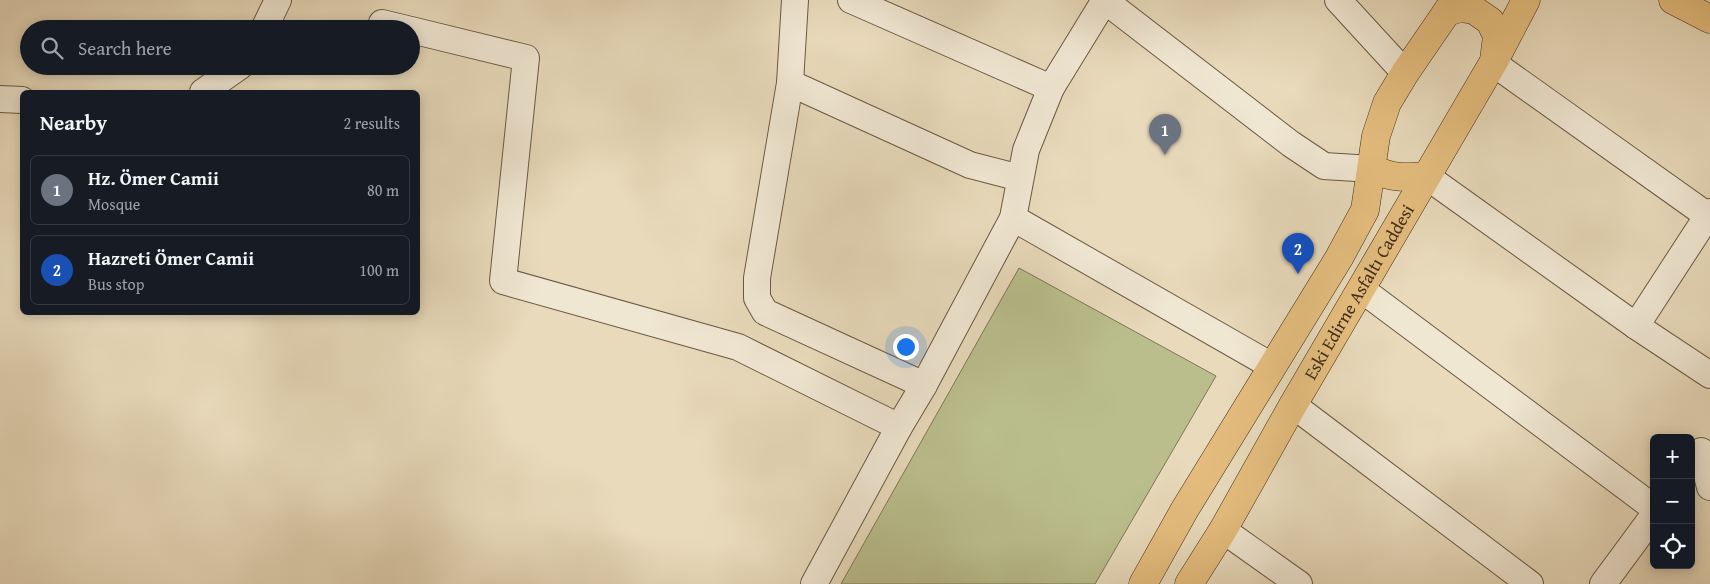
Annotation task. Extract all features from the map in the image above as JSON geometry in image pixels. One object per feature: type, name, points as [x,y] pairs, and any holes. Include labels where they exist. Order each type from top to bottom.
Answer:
[{"type":"main road","name":"Eski Edirne Asfaltı Caddesi","points":[[1190,584],[1223,530],[1426,176],[1494,63],[1526,0]]},
{"type":"main road","points":[[1673,0],[1710,19]]},
{"type":"main road","name":"Eski Edirne Asfaltı Caddesi","points":[[1143,584],[1185,509],[1338,258],[1365,210],[1376,136],[1388,103],[1405,73],[1451,6]]},
{"type":"main road","points":[[1451,6],[1474,10],[1490,21],[1497,36],[1494,63]]},
{"type":"main road","points":[[1372,169],[1385,175],[1402,178],[1426,176]]},
{"type":"main road","points":[[1272,366],[1294,404]]},
{"type":"street","points":[[268,20],[278,0]]},
{"type":"street","points":[[795,0],[790,83],[757,278],[757,298],[765,312],[924,385]]},
{"type":"street","points":[[851,0],[1051,88]]},
{"type":"street","points":[[814,584],[899,427],[924,385],[1013,218],[1026,150],[1051,88],[1104,0],[1291,144],[1324,166],[1372,169]]},
{"type":"street","points":[[1338,0],[1405,73]]},
{"type":"street","points":[[420,32],[526,58],[503,281],[738,347],[899,427]]},
{"type":"street","points":[[1494,63],[1709,214],[1636,326]]},
{"type":"street","points":[[207,90],[228,75]]},
{"type":"street","points":[[790,83],[970,165],[1020,178]]},
{"type":"street","points":[[0,99],[20,100]]},
{"type":"street","points":[[1426,176],[1636,326],[1710,375]]},
{"type":"street","points":[[1013,218],[1272,366]]},
{"type":"street","points":[[1361,289],[1650,505]]},
{"type":"street","points":[[1294,404],[1530,584]]},
{"type":"street","points":[[1701,452],[1710,487]]},
{"type":"street","points":[[1603,584],[1650,520]]},
{"type":"street","points":[[1223,530],[1299,584]]},
{"type":"green space","points":[[1019,268],[1216,376],[1095,584],[841,584]]},
{"type":"place","name":"Hz. Ömer Camii","points":[[1165,155]]},
{"type":"place","name":"Hazreti Ömer Camii","points":[[1298,274]]}]
